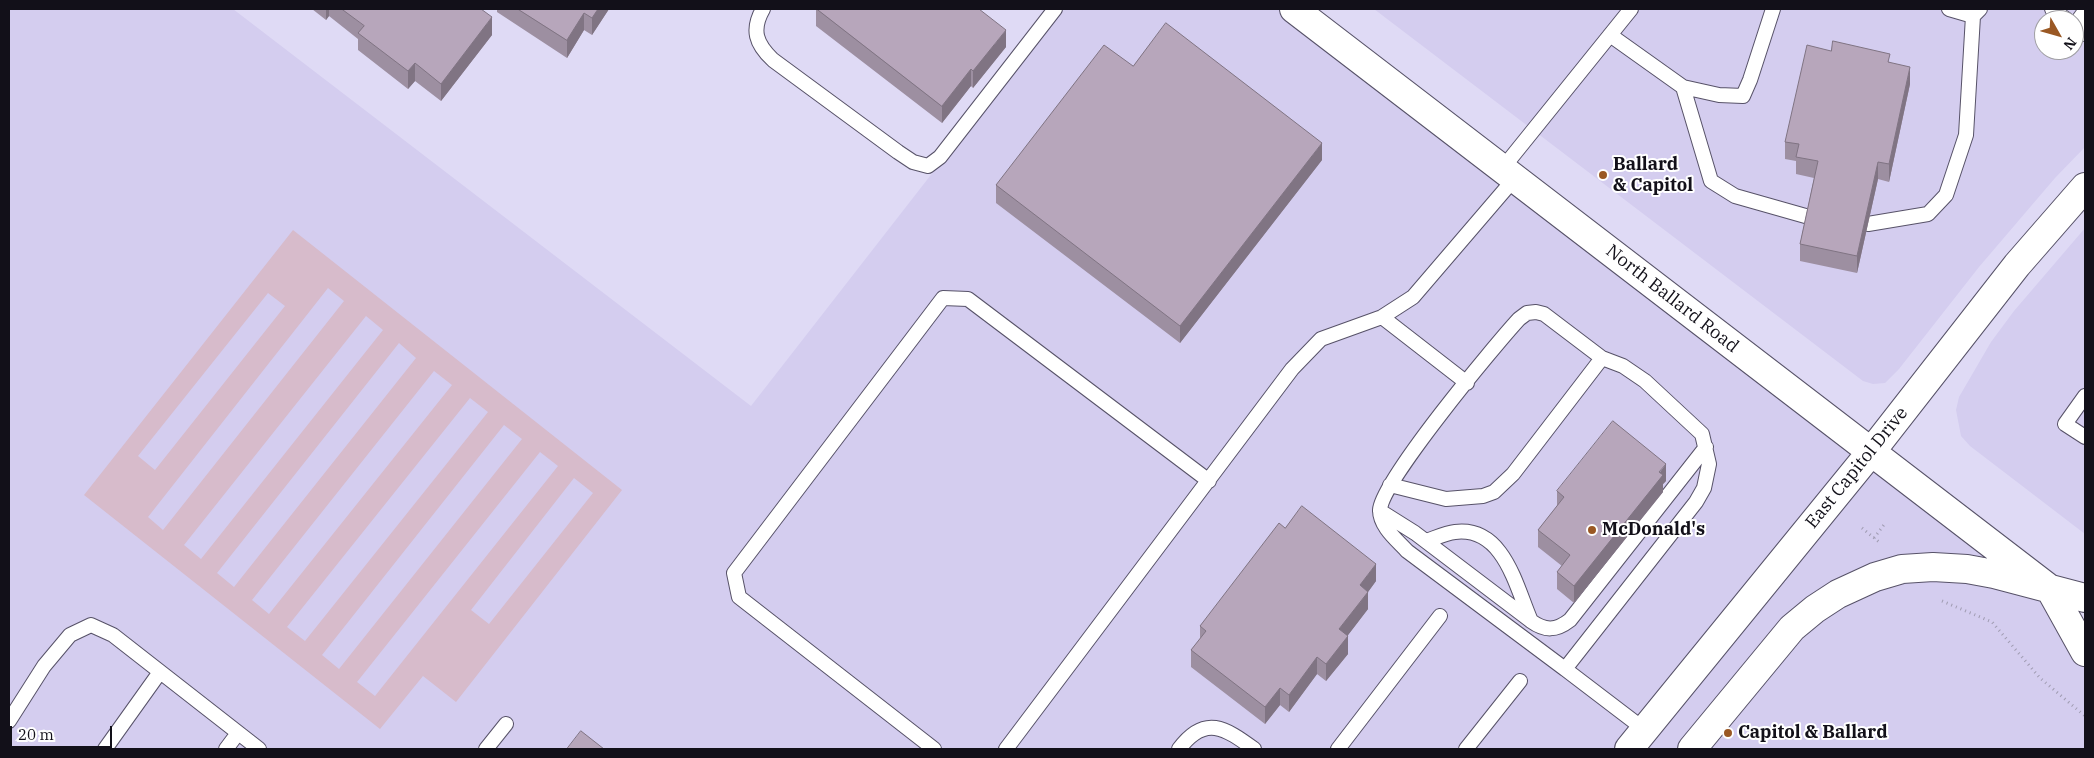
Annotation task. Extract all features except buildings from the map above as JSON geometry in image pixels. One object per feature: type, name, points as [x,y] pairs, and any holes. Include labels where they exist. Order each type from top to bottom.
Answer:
[{"type":"main road","name":"North Ballard Road","points":[[1294,9],[2050,589],[2085,598]]},
{"type":"main road","name":"East Capitol Drive","points":[[1637,739],[1871,452],[2017,265],[2085,187]]},
{"type":"main road","points":[[1692,749],[1792,628],[1815,609],[1838,594],[1875,577],[1894,570],[1933,567],[1994,574],[2050,589]]},
{"type":"main road","name":"North Ballard Road","points":[[2050,589],[2085,652]]},
{"type":"lane","points":[[763,9],[759,16],[756,31],[761,48],[773,60],[913,162],[928,166],[940,157],[1055,9]]},
{"type":"lane","points":[[1006,749],[1292,369],[1321,339],[1382,317],[1413,297],[1509,173],[1631,9]]},
{"type":"lane","points":[[1610,35],[1683,87],[1719,95],[1743,96],[1773,9]]},
{"type":"lane","points":[[1868,224],[1928,214],[1946,196],[1966,135],[1977,12],[1949,9]]},
{"type":"lane","points":[[1683,87],[1711,181],[1735,196],[1809,217]]},
{"type":"lane","points":[[934,749],[739,598],[734,573],[943,298],[968,300],[1209,480]]},
{"type":"lane","points":[[1565,669],[1696,502],[1704,488],[1709,464],[1702,434],[1645,382],[1623,366],[1602,358],[1544,314],[1536,312],[1527,313],[1507,332],[1467,383],[1402,467],[1385,494],[1380,511],[1391,535],[1407,551],[1565,669],[1637,739]]},
{"type":"lane","points":[[1382,317],[1467,383]]},
{"type":"lane","points":[[1390,485],[1446,499],[1483,496],[1494,492],[1513,474],[1602,358]]},
{"type":"lane","points":[[2085,396],[2065,424],[2085,437]]},
{"type":"lane","points":[[1380,511],[1426,541],[1531,622],[1541,628],[1552,630],[1570,620],[1706,447]]},
{"type":"lane","points":[[1426,541],[1454,532],[1477,533],[1487,538],[1500,551],[1531,622]]},
{"type":"lane","points":[[1338,749],[1440,616]]},
{"type":"lane","points":[[9,721],[44,666],[70,635],[91,625],[113,635],[259,749]]},
{"type":"lane","points":[[105,749],[160,672]]},
{"type":"lane","points":[[1466,749],[1520,681]]},
{"type":"lane","points":[[486,749],[506,724]]},
{"type":"lane","points":[[1179,749],[1186,740],[1201,728],[1219,728],[1239,738],[1254,749]]},
{"type":"lane","points":[[226,749],[238,733]]},
{"type":"path","points":[[1874,538],[1886,522]]},
{"type":"path","points":[[1862,528],[1883,544]]},
{"type":"path","points":[[1934,598],[1992,622],[2040,678],[2085,716]]},
{"type":"shaded area","points":[[9,9],[233,9],[751,406],[1060,9],[1294,9],[2050,589],[2085,652],[2085,749],[9,749]]},
{"type":"shaded area","points":[[1374,9],[2085,9],[2085,147],[2055,178],[1979,267],[1899,369],[1885,383],[1873,384],[1863,381]]},
{"type":"shaded area","points":[[2085,228],[2085,534],[1970,446],[1961,436],[1956,410],[1959,397],[1991,342],[2014,311]]},
{"type":"shaded area","points":[[293,230],[622,490],[456,702],[423,676],[380,729],[84,495]],"holes":[[[328,288],[344,301],[163,530],[148,517]],[[268,293],[285,306],[155,470],[138,456]],[[366,316],[383,330],[201,559],[184,545]],[[399,343],[416,358],[234,587],[217,573]],[[434,371],[452,385],[269,614],[252,600]],[[470,398],[488,412],[305,641],[287,627]],[[504,425],[522,439],[339,669],[322,655]],[[540,452],[558,466],[375,696],[357,682]],[[574,478],[593,493],[489,624],[471,610]]]},
{"type":"place","name":"Ballard & Capitol","points":[[1603,175]]},
{"type":"place","name":"McDonald's","points":[[1592,530]]},
{"type":"place","name":"Capitol & Ballard","points":[[1728,733]]}]
